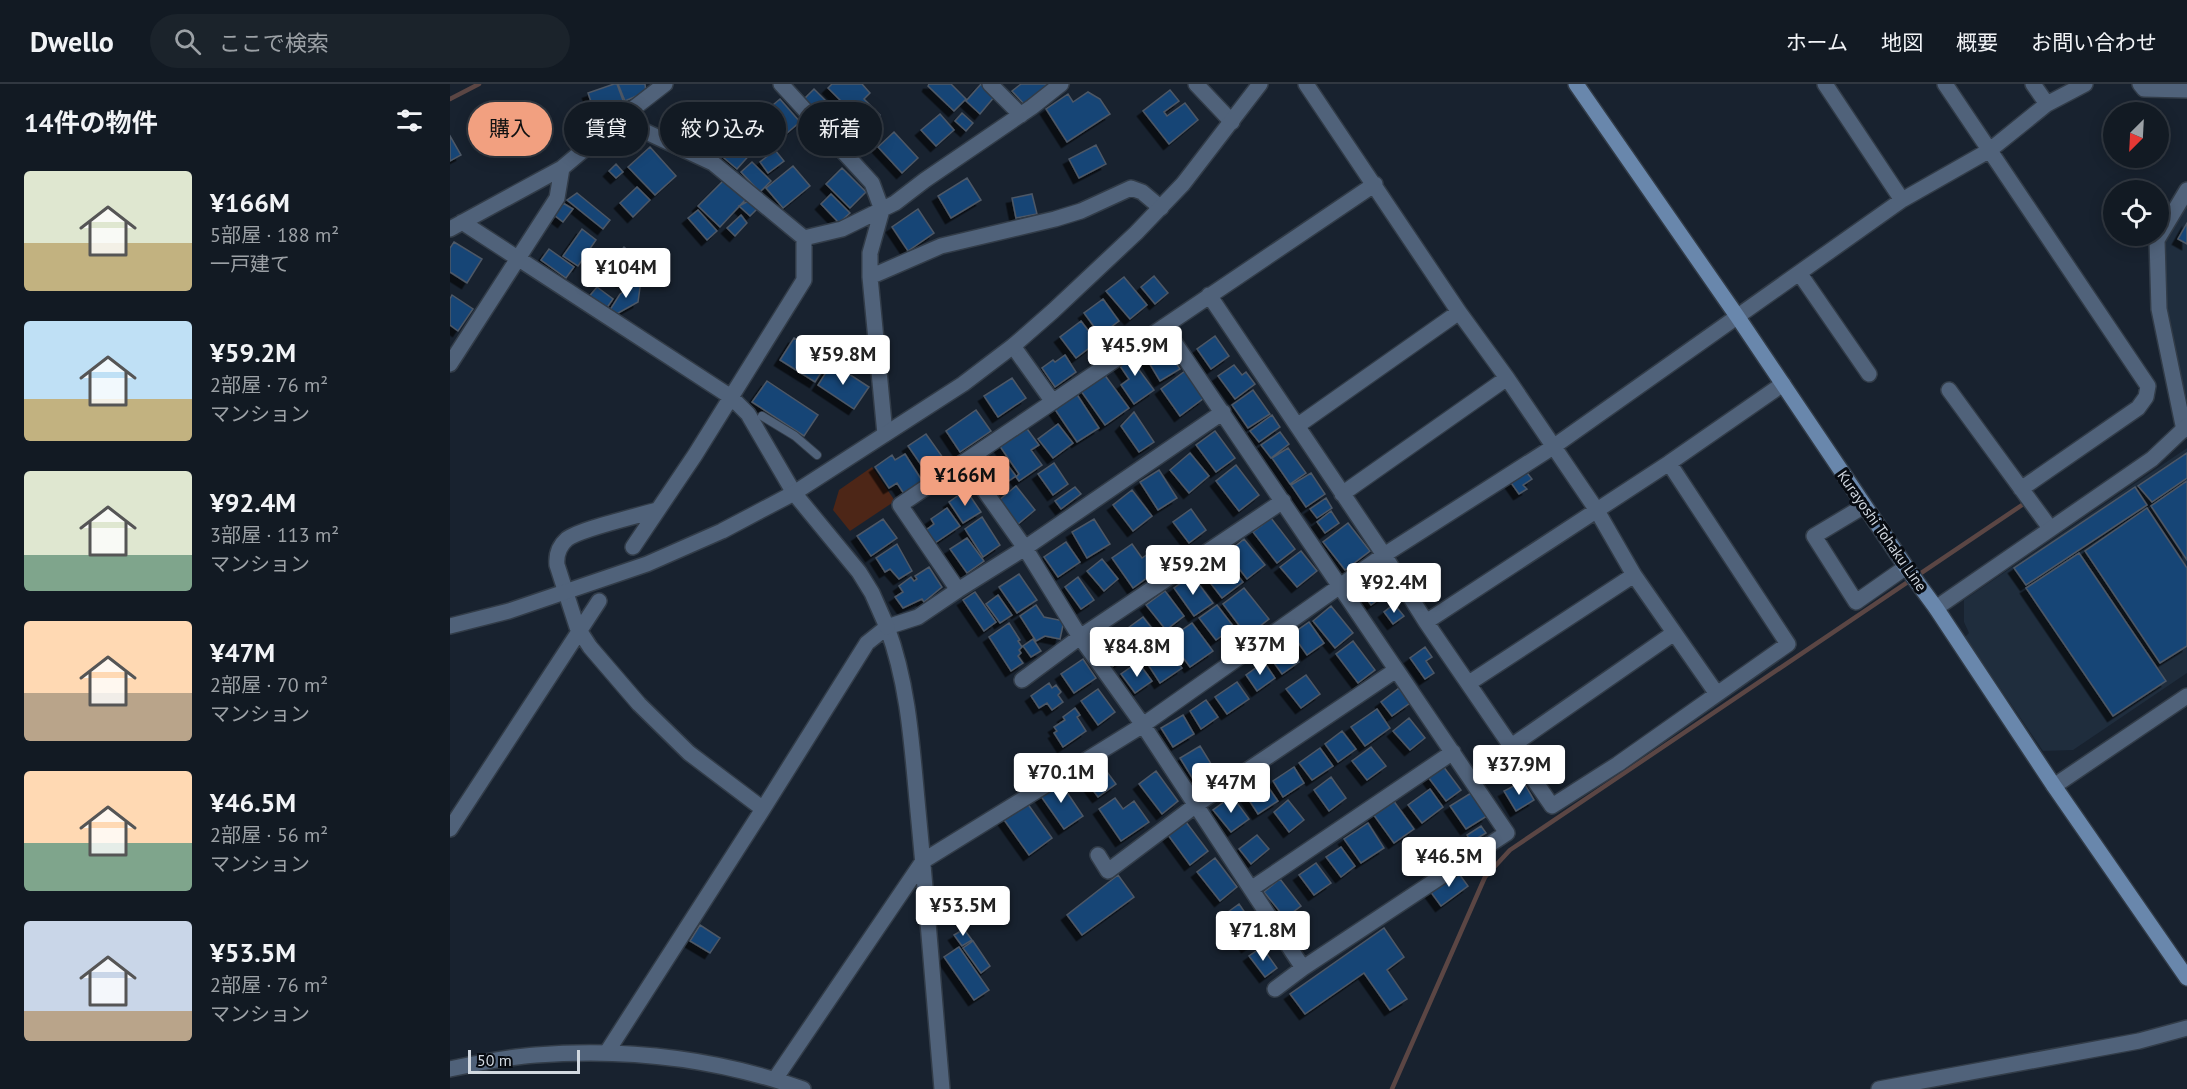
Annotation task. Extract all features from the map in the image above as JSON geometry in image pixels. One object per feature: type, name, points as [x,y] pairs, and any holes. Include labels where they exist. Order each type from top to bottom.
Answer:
[{"type":"main road","name":"Kurayoshi Tohaku Line","points":[[1576,84],[1737,316],[2054,786],[2187,978]]},
{"type":"street","points":[[642,102],[665,84]]},
{"type":"street","points":[[781,84],[872,183],[882,210],[870,253],[870,277],[885,434]]},
{"type":"street","points":[[990,84],[1021,115]]},
{"type":"street","points":[[804,238],[842,230],[895,203],[1021,115],[1061,84]]},
{"type":"street","points":[[1196,84],[1232,122]]},
{"type":"street","points":[[450,626],[508,611],[566,592],[656,560],[722,531],[794,493],[963,384],[1013,346],[1096,272],[1161,208],[1232,122],[1260,84]]},
{"type":"street","points":[[1306,84],[1459,312],[1596,509],[1634,575],[1717,694]]},
{"type":"street","points":[[1825,84],[1902,200]]},
{"type":"street","points":[[1945,84],[2148,386],[2146,397],[2138,408],[2021,489]]},
{"type":"street","points":[[2033,84],[2047,104]]},
{"type":"street","points":[[775,1079],[923,861],[1143,725],[1384,555],[1553,447],[1902,200],[1990,150],[2047,104],[2085,84]]},
{"type":"street","points":[[2140,84],[2144,89],[2187,90]]},
{"type":"street","points":[[648,133],[713,163],[804,238]]},
{"type":"street","points":[[456,225],[562,168],[576,156]]},
{"type":"street","points":[[450,364],[557,198],[562,168]]},
{"type":"street","points":[[958,590],[900,505],[1375,184]]},
{"type":"street","points":[[870,277],[941,246],[1055,219],[1081,211],[1131,188],[1142,192],[1161,208]]},
{"type":"street","points":[[1936,608],[2152,459],[2186,428],[2160,309],[2157,240],[2187,190]]},
{"type":"street","points":[[456,225],[518,257],[731,397],[748,414],[794,493],[859,572],[872,593],[887,627],[901,669],[908,703],[942,1089]]},
{"type":"street","points":[[633,547],[695,455],[804,280],[804,238]]},
{"type":"street","points":[[1800,273],[1869,374]]},
{"type":"street","points":[[1209,295],[1384,555],[1426,622],[1552,806],[1618,764],[1788,644],[1669,463]]},
{"type":"street","points":[[1297,426],[1459,312]]},
{"type":"street","points":[[1164,327],[1507,833],[1303,968],[1275,989]]},
{"type":"street","points":[[1013,346],[1053,402]]},
{"type":"street","points":[[1342,494],[1507,378]]},
{"type":"street","points":[[1426,622],[1669,463],[1783,384]]},
{"type":"street","points":[[1949,390],[2050,528]]},
{"type":"street","points":[[607,1052],[764,810],[867,643],[887,627],[918,617],[1025,548],[1223,412]]},
{"type":"street","points":[[965,463],[1025,548],[1080,637],[1143,725],[1303,968]]},
{"type":"street","points":[[1022,680],[1080,637],[1282,501]]},
{"type":"street","points":[[1864,506],[1814,536],[1856,602],[1906,567]]},
{"type":"street","points":[[657,510],[569,538],[560,548],[557,556],[557,564],[566,592],[580,631],[590,647],[639,704],[690,753],[764,810]]},
{"type":"street","points":[[1469,683],[1634,575]]},
{"type":"street","points":[[450,829],[600,601]]},
{"type":"street","points":[[1510,747],[1674,633]]},
{"type":"street","points":[[1098,855],[1108,871],[1196,805],[1396,670]]},
{"type":"street","points":[[2054,786],[2187,696]]},
{"type":"street","points":[[1251,889],[1453,752]]},
{"type":"street","points":[[1879,1089],[2139,1041],[2187,1028]]},
{"type":"street","points":[[450,1069],[535,1055],[607,1052],[677,1058],[775,1079],[803,1089]]},
{"type":"lane","points":[[762,416],[795,436],[817,455]]},
{"type":"shaded area","points":[[2187,197],[2187,399],[2168,325],[2161,246],[2169,246],[2169,225]]},
{"type":"shaded area","points":[[2187,448],[2187,673],[2073,750],[2043,751],[1965,637],[1969,633],[1964,622],[1964,600]]},
{"type":"shaded area","points":[[872,467],[895,501],[850,531],[833,510],[839,490]]},
{"type":"building","points":[[617,84],[624,102],[591,102],[588,93]]},
{"type":"building","points":[[618,84],[645,84],[646,92],[625,101]]},
{"type":"building","points":[[832,84],[862,84],[870,93],[864,99],[867,102],[842,102],[828,88]]},
{"type":"building","points":[[929,84],[951,84],[966,99],[954,111],[928,86]]},
{"type":"building","points":[[981,84],[995,96],[980,114],[966,101]]},
{"type":"building","points":[[1021,84],[1047,85],[1024,104],[1012,91]]},
{"type":"building","points":[[814,89],[827,102],[801,102]]},
{"type":"building","points":[[1170,90],[1179,101],[1164,112],[1167,116],[1185,103],[1198,120],[1169,144],[1143,111]]},
{"type":"building","points":[[1088,92],[1100,99],[1110,114],[1067,142],[1046,109],[1068,94],[1073,102]]},
{"type":"building","points":[[786,106],[798,120],[798,124],[786,134]]},
{"type":"building","points":[[962,113],[973,123],[966,131],[955,121]]},
{"type":"building","points":[[940,114],[954,130],[936,146],[921,130]]},
{"type":"building","points":[[894,132],[918,158],[902,173],[882,151],[882,143]]},
{"type":"building","points":[[450,136],[461,155],[450,161]]},
{"type":"building","points":[[1096,145],[1106,164],[1079,178],[1069,159]]},
{"type":"building","points":[[650,147],[676,176],[655,195],[628,167],[640,156],[648,156]]},
{"type":"building","points":[[726,156],[748,156],[737,169],[724,158]]},
{"type":"building","points":[[768,156],[780,156],[784,161],[768,173],[760,162]]},
{"type":"building","points":[[752,162],[771,181],[760,192],[741,172]]},
{"type":"building","points":[[616,164],[623,172],[616,178],[609,171]]},
{"type":"building","points":[[793,166],[810,186],[783,208],[766,188]]},
{"type":"building","points":[[842,168],[866,192],[850,208],[826,184]]},
{"type":"building","points":[[967,178],[981,200],[951,218],[938,196]]},
{"type":"building","points":[[725,179],[746,199],[720,227],[698,206]]},
{"type":"building","points":[[637,187],[650,200],[633,217],[620,203]]},
{"type":"building","points":[[577,193],[610,220],[603,229],[567,200]]},
{"type":"building","points":[[831,194],[850,213],[839,223],[821,204]]},
{"type":"building","points":[[1032,194],[1037,214],[1016,218],[1012,198]]},
{"type":"building","points":[[750,200],[758,208],[750,216],[739,206]]},
{"type":"building","points":[[563,203],[573,209],[563,222],[554,215]]},
{"type":"building","points":[[918,209],[934,233],[908,251],[892,227]]},
{"type":"building","points":[[698,210],[717,231],[707,240],[688,218]]},
{"type":"building","points":[[741,215],[747,223],[735,236],[727,228]]},
{"type":"building","points":[[2187,223],[2187,244],[2178,239]]},
{"type":"building","points":[[582,229],[596,240],[578,266],[563,256]]},
{"type":"building","points":[[454,242],[482,259],[467,283],[450,272],[450,248]]},
{"type":"building","points":[[624,247],[640,260],[622,282],[606,269]]},
{"type":"building","points":[[549,249],[574,267],[566,278],[541,260]]},
{"type":"building","points":[[1154,276],[1168,293],[1155,304],[1141,287]]},
{"type":"building","points":[[1124,277],[1147,305],[1130,319],[1106,291]]},
{"type":"building","points":[[641,280],[638,302],[613,316],[608,313],[620,294]]},
{"type":"building","points":[[597,287],[613,299],[604,312],[587,299]]},
{"type":"building","points":[[452,295],[473,309],[458,331],[450,325]]},
{"type":"building","points":[[1103,299],[1119,321],[1100,335],[1084,313]]},
{"type":"building","points":[[1081,321],[1097,342],[1076,358],[1060,337]]},
{"type":"building","points":[[1215,336],[1229,356],[1211,369],[1197,349]]},
{"type":"building","points":[[794,338],[829,360],[815,382],[780,360]]},
{"type":"building","points":[[1161,339],[1180,369],[1160,381],[1142,351]]},
{"type":"building","points":[[1138,348],[1145,358],[1137,367],[1154,390],[1134,404],[1121,385],[1129,379],[1118,363]]},
{"type":"building","points":[[1065,355],[1076,372],[1055,387],[1042,368]]},
{"type":"building","points":[[832,363],[869,387],[854,409],[818,385]]},
{"type":"building","points":[[1234,365],[1242,375],[1246,372],[1255,384],[1235,399],[1218,376]]},
{"type":"building","points":[[1185,371],[1204,398],[1180,416],[1161,389]]},
{"type":"building","points":[[1104,374],[1129,408],[1105,425],[1081,391]]},
{"type":"building","points":[[1012,378],[1026,398],[998,417],[984,396]]},
{"type":"building","points":[[767,381],[818,415],[804,436],[752,402]]},
{"type":"building","points":[[1253,390],[1270,414],[1248,428],[1232,405]]},
{"type":"building","points":[[1076,393],[1099,428],[1077,442],[1054,408]]},
{"type":"building","points":[[976,410],[991,431],[960,452],[946,431]]},
{"type":"building","points":[[1134,412],[1154,442],[1139,452],[1121,426]]},
{"type":"building","points":[[1272,415],[1280,427],[1259,442],[1250,431]]},
{"type":"building","points":[[1058,424],[1073,443],[1053,458],[1038,439]]},
{"type":"building","points":[[1025,426],[1039,445],[1031,450],[1042,465],[1019,481],[1016,477],[1019,474],[999,445]]},
{"type":"building","points":[[1215,431],[1235,458],[1216,472],[1196,445]]},
{"type":"building","points":[[1280,432],[1289,444],[1271,458],[1261,445]]},
{"type":"building","points":[[926,434],[946,462],[928,475],[908,446]]},
{"type":"building","points":[[1288,448],[1306,473],[1290,484],[1272,458]]},
{"type":"building","points":[[1190,453],[1209,476],[1189,493],[1170,470]]},
{"type":"building","points":[[2187,453],[2187,478],[2152,502],[2138,486]]},
{"type":"building","points":[[905,454],[923,482],[904,494],[897,483],[889,488],[875,467],[892,455],[895,460]]},
{"type":"building","points":[[1003,459],[1016,476],[995,490],[983,473]]},
{"type":"building","points":[[1054,463],[1068,484],[1053,495],[1038,474]]},
{"type":"building","points":[[1236,465],[1259,495],[1239,511],[1216,481]]},
{"type":"building","points":[[1524,469],[1532,479],[1523,485],[1527,489],[1519,494],[1509,480]]},
{"type":"building","points":[[1159,470],[1177,498],[1158,510],[1140,482]]},
{"type":"building","points":[[1311,473],[1325,494],[1306,507],[1291,485]]},
{"type":"building","points":[[2187,481],[2187,560],[2151,506]]},
{"type":"building","points":[[1016,486],[1035,510],[1017,525],[998,501]]},
{"type":"building","points":[[1075,487],[1081,494],[1061,509],[1055,501]]},
{"type":"building","points":[[2135,487],[2147,505],[2026,585],[2014,568]]},
{"type":"building","points":[[966,490],[981,512],[963,523],[949,502]]},
{"type":"building","points":[[1132,490],[1152,516],[1133,531],[1113,505]]},
{"type":"building","points":[[1326,498],[1332,508],[1317,518],[1310,509]]},
{"type":"building","points":[[947,508],[960,526],[935,543],[926,530],[934,524],[931,519]]},
{"type":"building","points":[[2147,508],[2187,568],[2187,646],[2160,663],[2085,551]]},
{"type":"building","points":[[1191,509],[1206,530],[1189,543],[1173,522]]},
{"type":"building","points":[[1331,511],[1339,523],[1325,533],[1317,522]]},
{"type":"building","points":[[982,517],[1000,545],[983,557],[965,529]]},
{"type":"building","points":[[1271,518],[1295,549],[1277,563],[1253,532]]},
{"type":"building","points":[[883,519],[897,538],[871,556],[857,536]]},
{"type":"building","points":[[1094,519],[1110,544],[1087,558],[1072,532]]},
{"type":"building","points":[[1348,523],[1370,551],[1345,570],[1323,542]]},
{"type":"building","points":[[967,538],[984,561],[967,573],[950,549]]},
{"type":"building","points":[[1244,539],[1265,565],[1247,579],[1227,553]]},
{"type":"building","points":[[1066,542],[1080,562],[1058,577],[1044,557]]},
{"type":"building","points":[[897,544],[912,571],[899,579],[890,569],[885,572],[876,558]]},
{"type":"building","points":[[1132,544],[1142,558],[1151,552],[1162,567],[1133,588],[1112,558]]},
{"type":"building","points":[[1219,551],[1243,582],[1222,598],[1198,567]]},
{"type":"building","points":[[1301,551],[1317,571],[1297,587],[1280,567]]},
{"type":"building","points":[[2079,553],[2166,681],[2113,716],[2026,588]]},
{"type":"building","points":[[1102,559],[1118,579],[1104,591],[1087,571]]},
{"type":"building","points":[[929,567],[942,587],[924,602],[922,599],[903,608],[895,597],[903,592],[899,586],[911,577],[914,581],[917,579],[915,576]]},
{"type":"building","points":[[1374,571],[1389,592],[1371,605],[1356,584]]},
{"type":"building","points":[[1019,574],[1037,600],[1017,613],[999,587]]},
{"type":"building","points":[[1192,575],[1213,603],[1194,616],[1174,588]]},
{"type":"building","points":[[1078,577],[1094,600],[1081,609],[1065,587]]},
{"type":"building","points":[[1244,588],[1269,619],[1247,636],[1223,604]]},
{"type":"building","points":[[1165,591],[1184,616],[1166,630],[1146,605]]},
{"type":"building","points":[[975,592],[996,622],[984,631],[963,600]]},
{"type":"building","points":[[998,595],[1012,615],[1000,623],[986,604]]},
{"type":"building","points":[[1394,604],[1404,616],[1393,624],[1384,612]]},
{"type":"building","points":[[1036,605],[1044,617],[1064,621],[1060,639],[1045,636],[1036,641],[1020,616]]},
{"type":"building","points":[[1217,605],[1234,627],[1216,640],[1199,618]]},
{"type":"building","points":[[1331,606],[1353,633],[1335,648],[1313,621]]},
{"type":"building","points":[[1143,617],[1159,637],[1140,651],[1124,631]]},
{"type":"building","points":[[1309,622],[1324,643],[1307,655],[1292,634]]},
{"type":"building","points":[[1009,623],[1020,640],[1018,641],[1022,647],[1018,656],[1023,663],[1011,671],[989,637]]},
{"type":"building","points":[[1192,623],[1213,651],[1190,667],[1169,639]]},
{"type":"building","points":[[1114,632],[1130,655],[1113,666],[1097,642]]},
{"type":"building","points":[[1033,639],[1041,651],[1031,657],[1023,646]]},
{"type":"building","points":[[1284,640],[1299,662],[1282,674],[1267,653]]},
{"type":"building","points":[[1353,641],[1375,670],[1358,683],[1336,654]]},
{"type":"building","points":[[1425,647],[1432,657],[1426,661],[1434,673],[1425,679],[1410,658]]},
{"type":"building","points":[[1168,648],[1182,668],[1160,683],[1147,663]]},
{"type":"building","points":[[1083,659],[1096,678],[1074,693],[1061,674]]},
{"type":"building","points":[[1138,662],[1152,681],[1135,693],[1121,674]]},
{"type":"building","points":[[1264,662],[1275,678],[1257,691],[1246,675]]},
{"type":"building","points":[[1306,675],[1320,694],[1301,708],[1286,689]]},
{"type":"building","points":[[1237,682],[1249,699],[1227,714],[1215,697]]},
{"type":"building","points":[[1049,683],[1052,688],[1056,685],[1061,692],[1058,695],[1063,702],[1052,710],[1047,703],[1039,708],[1031,696]]},
{"type":"building","points":[[1399,688],[1410,703],[1392,716],[1381,702]]},
{"type":"building","points":[[1098,689],[1115,712],[1098,725],[1081,701]]},
{"type":"building","points":[[1206,700],[1218,717],[1201,729],[1190,711]]},
{"type":"building","points":[[1075,708],[1080,715],[1077,717],[1086,731],[1063,747],[1054,733],[1057,731],[1054,727],[1065,720],[1063,717]]},
{"type":"building","points":[[1377,709],[1390,728],[1365,746],[1351,727]]},
{"type":"building","points":[[1183,715],[1194,734],[1173,747],[1161,728]]},
{"type":"building","points":[[1409,718],[1425,738],[1410,750],[1393,731]]},
{"type":"building","points":[[1342,731],[1356,749],[1338,762],[1325,744]]},
{"type":"building","points":[[1200,746],[1213,767],[1193,779],[1180,758]]},
{"type":"building","points":[[1371,747],[1386,766],[1367,780],[1352,761]]},
{"type":"building","points":[[1320,748],[1333,766],[1312,780],[1299,763]]},
{"type":"building","points":[[1096,757],[1116,784],[1098,797],[1078,770]]},
{"type":"building","points":[[1443,766],[1461,790],[1446,801],[1428,777]]},
{"type":"building","points":[[1294,767],[1304,783],[1283,797],[1273,781]]},
{"type":"building","points":[[1156,771],[1178,801],[1162,814],[1139,784]]},
{"type":"building","points":[[1331,777],[1346,798],[1329,811],[1314,790]]},
{"type":"building","points":[[1058,779],[1083,816],[1064,829],[1038,792]]},
{"type":"building","points":[[1523,781],[1534,800],[1516,811],[1504,791]]},
{"type":"building","points":[[1266,784],[1278,801],[1258,814],[1247,797]]},
{"type":"building","points":[[1430,789],[1443,807],[1422,823],[1408,805]]},
{"type":"building","points":[[1471,793],[1487,816],[1466,829],[1450,806]]},
{"type":"building","points":[[1232,796],[1249,819],[1231,832],[1213,810]]},
{"type":"building","points":[[1115,798],[1123,809],[1134,801],[1149,822],[1121,841],[1099,809]]},
{"type":"building","points":[[1025,800],[1052,838],[1029,855],[1002,817]]},
{"type":"building","points":[[1288,800],[1304,820],[1289,832],[1274,812]]},
{"type":"building","points":[[1393,800],[1414,829],[1394,843],[1373,814]]},
{"type":"building","points":[[1186,822],[1208,851],[1190,865],[1168,835]]},
{"type":"building","points":[[1368,823],[1384,848],[1361,863],[1344,839]]},
{"type":"building","points":[[1481,826],[1486,833],[1471,842],[1467,835]]},
{"type":"building","points":[[1257,835],[1269,849],[1251,864],[1239,849]]},
{"type":"building","points":[[1341,847],[1355,866],[1341,877],[1326,857]]},
{"type":"building","points":[[1215,858],[1237,887],[1220,901],[1197,872]]},
{"type":"building","points":[[1316,863],[1331,883],[1314,895],[1299,875]]},
{"type":"building","points":[[1457,871],[1468,886],[1441,906],[1430,891]]},
{"type":"building","points":[[1118,875],[1134,897],[1082,935],[1067,915]]},
{"type":"building","points":[[1280,879],[1301,906],[1285,918],[1264,892]]},
{"type":"building","points":[[1239,904],[1262,937],[1247,947],[1224,915]]},
{"type":"building","points":[[700,925],[720,938],[710,953],[690,941]]},
{"type":"building","points":[[1384,928],[1404,957],[1387,970],[1407,999],[1390,1010],[1364,973],[1305,1014],[1290,994]]},
{"type":"building","points":[[964,929],[972,940],[962,946],[954,935]]},
{"type":"building","points":[[973,941],[990,966],[981,973],[963,948]]},
{"type":"building","points":[[959,947],[989,990],[974,1000],[944,957]]},
{"type":"building","points":[[1262,947],[1277,968],[1265,977],[1249,956]]},
{"type":"waterway","points":[[450,99],[479,84]]},
{"type":"waterway","points":[[1392,1089],[1485,877],[1510,850],[2022,505]]}]
